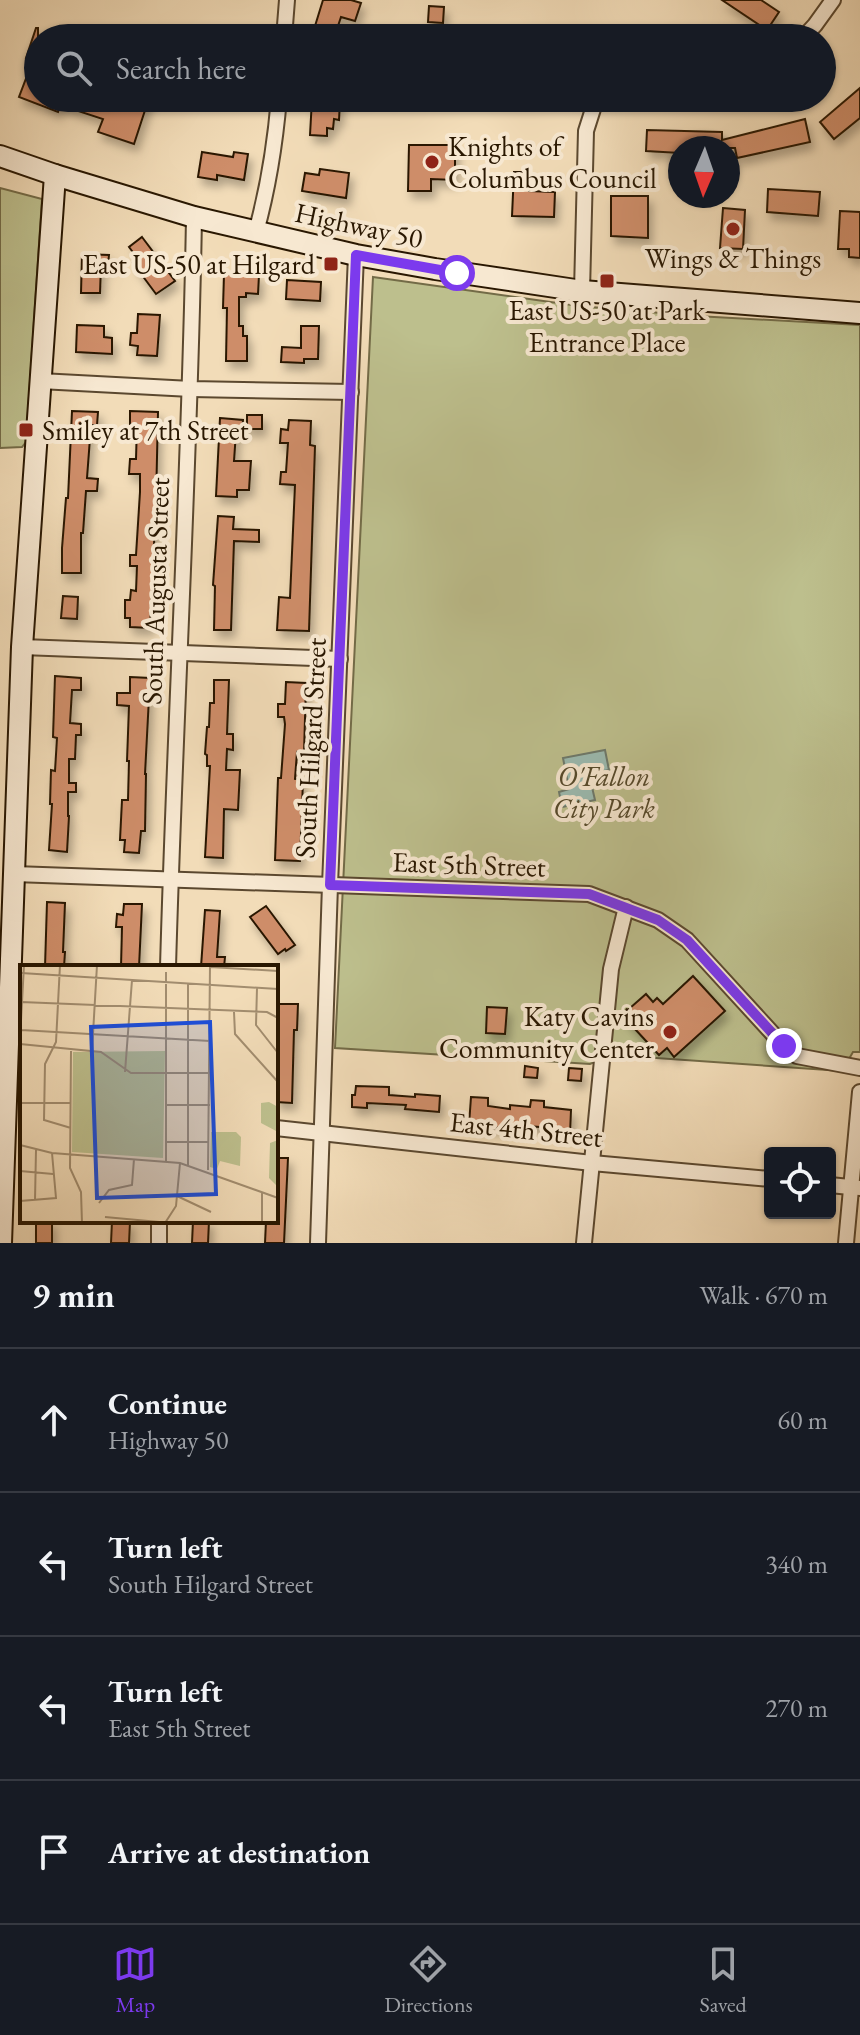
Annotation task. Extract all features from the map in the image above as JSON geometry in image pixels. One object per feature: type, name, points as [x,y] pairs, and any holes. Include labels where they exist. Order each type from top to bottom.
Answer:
[{"type":"street","points":[[285,24],[287,0]]},
{"type":"street","points":[[816,24],[833,0]]},
{"type":"street","points":[[256,232],[268,187],[278,112]]},
{"type":"street","points":[[582,291],[586,131],[592,112]]},
{"type":"street","name":"Highway 50","points":[[0,156],[194,217],[356,255],[582,291],[860,313]]},
{"type":"street","points":[[1,1243],[14,1111],[14,874],[22,647],[55,175]]},
{"type":"street","name":"South Augusta Street","points":[[168,965],[178,652],[191,389],[194,217]]},
{"type":"street","name":"South Hilgard Street","points":[[318,1243],[356,255]]},
{"type":"street","points":[[40,381],[191,389],[351,392]]},
{"type":"street","points":[[22,647],[340,659]]},
{"type":"street","name":"East 5th Street","points":[[14,874],[589,894],[658,920],[687,940],[784,1046],[797,1056],[860,1068]]},
{"type":"street","points":[[584,1243],[611,969],[626,907]]},
{"type":"street","points":[[846,1243],[856,1187],[860,1092]]},
{"type":"street","name":"East 4th Street","points":[[278,1128],[764,1178]]},
{"type":"street","points":[[836,1185],[856,1187]]},
{"type":"green space","points":[[0,188],[42,199],[26,442],[22,447],[0,448]]},
{"type":"green space","name":"O'Fallon City Park","points":[[373,277],[579,306],[860,325],[860,1052],[853,1052],[842,1071],[613,1055],[590,1064],[335,1048]]},
{"type":"water","points":[[605,750],[609,770],[589,774],[595,800],[562,807],[559,792],[569,789],[563,758]]},
{"type":"building","points":[[323,0],[361,3],[355,21],[341,17],[339,24],[316,24]]},
{"type":"building","points":[[722,0],[761,0],[779,12],[771,24],[758,24]]},
{"type":"building","points":[[429,6],[444,7],[443,23],[428,22]]},
{"type":"building","points":[[860,88],[860,118],[834,139],[820,122],[836,112],[836,108]]},
{"type":"building","points":[[82,112],[144,112],[134,144],[98,132],[103,119]]},
{"type":"building","points":[[311,112],[339,112],[339,120],[334,119],[333,129],[327,128],[327,136],[310,135]]},
{"type":"building","points":[[805,119],[810,142],[740,157],[738,136]]},
{"type":"building","points":[[647,130],[722,132],[722,136],[668,136],[668,152],[646,151]]},
{"type":"building","name":"Knights of Columbus Council","points":[[409,145],[455,145],[455,180],[431,179],[431,191],[408,191]]},
{"type":"building","points":[[202,152],[233,157],[234,152],[248,154],[244,180],[217,175],[217,180],[198,177]]},
{"type":"building","points":[[320,169],[349,173],[346,198],[302,191],[305,173],[319,175]]},
{"type":"building","points":[[514,172],[529,172],[529,191],[555,192],[554,217],[512,216]]},
{"type":"building","points":[[768,189],[820,192],[818,216],[767,212]]},
{"type":"building","points":[[611,196],[648,196],[648,238],[611,236]]},
{"type":"building","name":"Wings & Things","points":[[723,208],[745,210],[743,249],[720,248]]},
{"type":"building","points":[[840,211],[860,212],[860,258],[849,257],[849,249],[838,249]]},
{"type":"building","points":[[142,237],[175,281],[156,294],[133,263],[138,259],[129,247]]},
{"type":"building","points":[[82,254],[109,255],[108,265],[101,265],[100,293],[81,293]]},
{"type":"building","points":[[224,274],[259,275],[258,294],[246,293],[246,297],[239,297],[239,326],[243,326],[243,336],[247,336],[247,361],[226,361]]},
{"type":"building","points":[[287,280],[321,282],[320,301],[286,299]]},
{"type":"building","points":[[138,314],[160,315],[157,356],[137,355],[138,346],[130,345],[131,333],[137,333]]},
{"type":"building","points":[[77,325],[104,326],[104,337],[112,338],[112,354],[76,352]]},
{"type":"building","points":[[301,326],[319,326],[318,359],[304,359],[304,363],[281,362],[282,347],[301,348]]},
{"type":"building","points":[[72,411],[98,412],[97,425],[91,425],[87,478],[98,479],[97,491],[86,491],[81,533],[81,573],[62,573],[62,548]]},
{"type":"building","points":[[130,411],[158,412],[150,628],[130,627],[130,618],[125,618],[125,600],[130,600],[131,590],[136,591],[137,566],[130,566],[130,555],[136,555],[140,492],[140,474],[129,474],[130,459],[136,459],[137,424],[130,424]]},
{"type":"building","points":[[247,415],[262,415],[262,429],[247,429]]},
{"type":"building","points":[[220,418],[243,420],[242,432],[236,432],[234,461],[251,461],[249,490],[237,490],[237,497],[216,496]]},
{"type":"building","points":[[289,420],[311,421],[310,445],[315,446],[309,631],[277,630],[279,597],[290,598],[295,485],[280,484],[281,472],[286,472],[288,443],[280,443],[281,429],[288,430]]},
{"type":"building","points":[[218,516],[234,517],[233,529],[259,530],[259,542],[234,541],[231,630],[214,630],[213,585]]},
{"type":"building","points":[[63,596],[78,597],[77,619],[61,618]]},
{"type":"building","points":[[55,676],[81,678],[81,690],[72,690],[70,723],[81,724],[81,735],[76,735],[75,759],[69,759],[69,783],[76,783],[76,792],[68,792],[67,852],[49,850],[51,770],[55,771],[57,738],[53,737]]},
{"type":"building","points":[[130,677],[150,678],[145,831],[141,831],[139,853],[124,852],[125,840],[120,840],[122,800],[128,800],[129,706],[117,705],[117,693],[130,693]]},
{"type":"building","points":[[214,680],[229,680],[227,734],[233,734],[233,750],[227,749],[226,770],[240,770],[238,810],[224,809],[223,858],[205,857],[210,766],[207,766],[205,754],[210,703],[214,703]]},
{"type":"building","points":[[286,682],[306,683],[304,753],[297,752],[295,779],[303,780],[300,861],[275,860],[278,778],[281,778],[285,724],[284,717],[278,717],[278,704],[285,704]]},
{"type":"building","points":[[47,902],[65,903],[64,965],[45,965]]},
{"type":"building","points":[[124,904],[142,904],[139,965],[121,965],[122,927],[116,927],[117,914],[123,915]]},
{"type":"building","points":[[266,906],[295,945],[278,954],[250,917]]},
{"type":"building","points":[[205,910],[220,911],[217,957],[225,957],[224,965],[201,965]]},
{"type":"building","name":"Katy Cavins Community Center","points":[[693,976],[725,1011],[674,1057],[667,1048],[659,1055],[622,1015],[646,994],[653,1002],[657,998],[663,1004]]},
{"type":"building","points":[[278,1004],[298,1004],[297,1030],[294,1030],[292,1103],[278,1102]]},
{"type":"building","points":[[487,1007],[507,1008],[505,1034],[486,1033]]},
{"type":"building","points":[[525,1066],[538,1068],[537,1078],[524,1077]]},
{"type":"building","points":[[569,1068],[582,1069],[581,1081],[568,1080]]},
{"type":"building","points":[[356,1086],[389,1087],[389,1095],[440,1096],[439,1112],[405,1109],[406,1105],[367,1103],[367,1108],[352,1107]]},
{"type":"building","points":[[471,1097],[488,1098],[488,1106],[510,1109],[510,1105],[530,1107],[531,1100],[544,1101],[544,1107],[571,1110],[570,1134],[552,1132],[553,1128],[469,1125]]},
{"type":"building","points":[[278,1158],[288,1158],[284,1243],[265,1243],[266,1223],[278,1223]]},
{"type":"building","points":[[36,1223],[52,1223],[52,1243],[36,1243]]},
{"type":"building","points":[[112,1223],[130,1223],[129,1243],[111,1243]]},
{"type":"building","points":[[193,1223],[209,1223],[208,1243],[192,1243]]},
{"type":"place","name":"Knights of Columbus Council","points":[[432,162]]},
{"type":"place","name":"Wings & Things","points":[[733,229]]},
{"type":"place","name":"East US-50 at Hilgard","points":[[331,264]]},
{"type":"place","name":"East US-50 at Park Entrance Place","points":[[607,281]]},
{"type":"place","name":"Smiley at 7th Street","points":[[26,430]]},
{"type":"place","name":"Katy Cavins Community Center","points":[[670,1032]]},
{"type":"route","points":[[457,273],[356,255],[330,885],[589,894],[626,907],[658,920],[687,940],[784,1046]]}]
